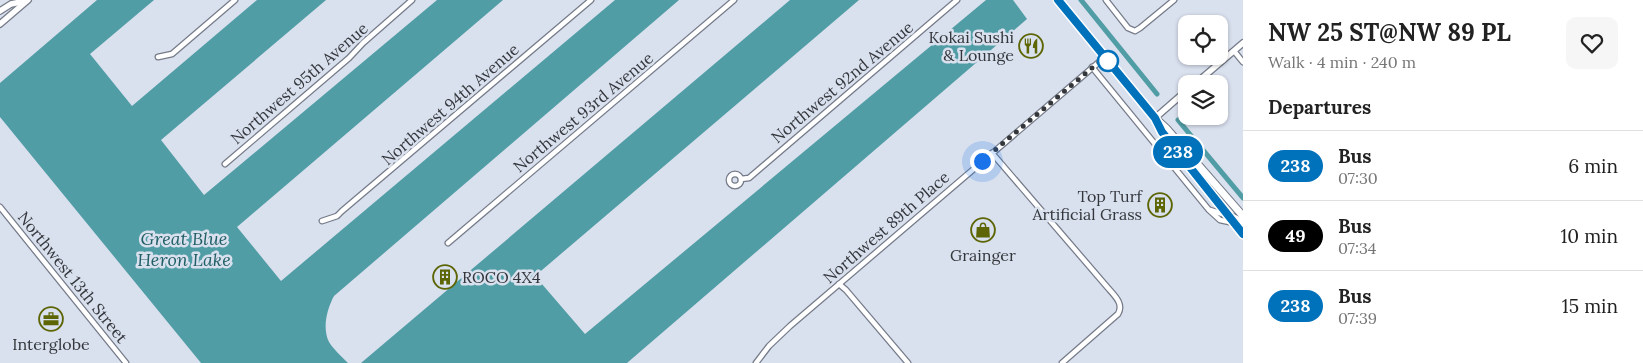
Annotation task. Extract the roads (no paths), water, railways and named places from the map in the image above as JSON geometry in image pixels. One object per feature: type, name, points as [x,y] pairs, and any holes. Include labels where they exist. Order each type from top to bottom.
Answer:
[{"type":"main road","points":[[1058,0],[1155,118],[1166,128],[1243,216]]},
{"type":"main road","points":[[1155,118],[1162,132],[1243,234]]},
{"type":"main road","points":[[1229,216],[1243,222]]},
{"type":"street","points":[[0,11],[11,4],[28,0]]},
{"type":"street","points":[[0,24],[28,0]]},
{"type":"street","points":[[158,57],[172,54],[234,0]]},
{"type":"street","name":"Northwest 95th Avenue","points":[[225,164],[349,58],[412,0]]},
{"type":"street","name":"Northwest 94th Avenue","points":[[322,221],[337,216],[591,0]]},
{"type":"street","name":"Northwest 93rd Avenue","points":[[448,243],[734,0]]},
{"type":"street","name":"Northwest 92nd Avenue","points":[[742,179],[749,178],[957,0]]},
{"type":"street","points":[[1106,0],[1128,28],[1135,31],[1174,0]]},
{"type":"street","points":[[1206,75],[1243,43]]},
{"type":"street","points":[[1234,51],[1243,62]]},
{"type":"street","name":"Northwest 89th Place","points":[[756,363],[785,330],[1105,57]]},
{"type":"street","points":[[1092,67],[1209,210],[1220,220],[1234,223]]},
{"type":"street","points":[[1155,118],[1178,98]]},
{"type":"street","points":[[992,152],[1120,303],[1121,309],[1118,314],[1062,363]]},
{"type":"street","name":"Northwest 13th Street","points":[[0,207],[126,363]]},
{"type":"street","points":[[1209,210],[1229,216]]},
{"type":"street","points":[[839,284],[908,363]]},
{"type":"water","name":"Great Blue Heron Lake","points":[[97,0],[154,0],[90,54],[132,106],[257,0],[326,0],[161,140],[204,195],[437,0],[503,0],[237,227],[281,281],[615,0],[679,0],[334,296],[326,319],[327,337],[333,348],[348,363],[201,363],[0,117],[0,83]]},
{"type":"water","points":[[790,0],[859,0],[535,276],[585,334],[986,0],[1013,0],[1027,19],[627,363],[361,363]]},
{"type":"waterway","points":[[1081,0],[1157,94]]},
{"type":"waterway","points":[[1182,125],[1243,198]]},
{"type":"place","name":"Kokai Sushi & Lounge","points":[[1031,46]]},
{"type":"place","name":"Top Turf Artificial Grass","points":[[1160,205]]},
{"type":"place","name":"Grainger","points":[[983,230]]},
{"type":"place","name":"ROCO 4X4","points":[[445,277]]},
{"type":"place","name":"Interglobe","points":[[51,319]]}]
